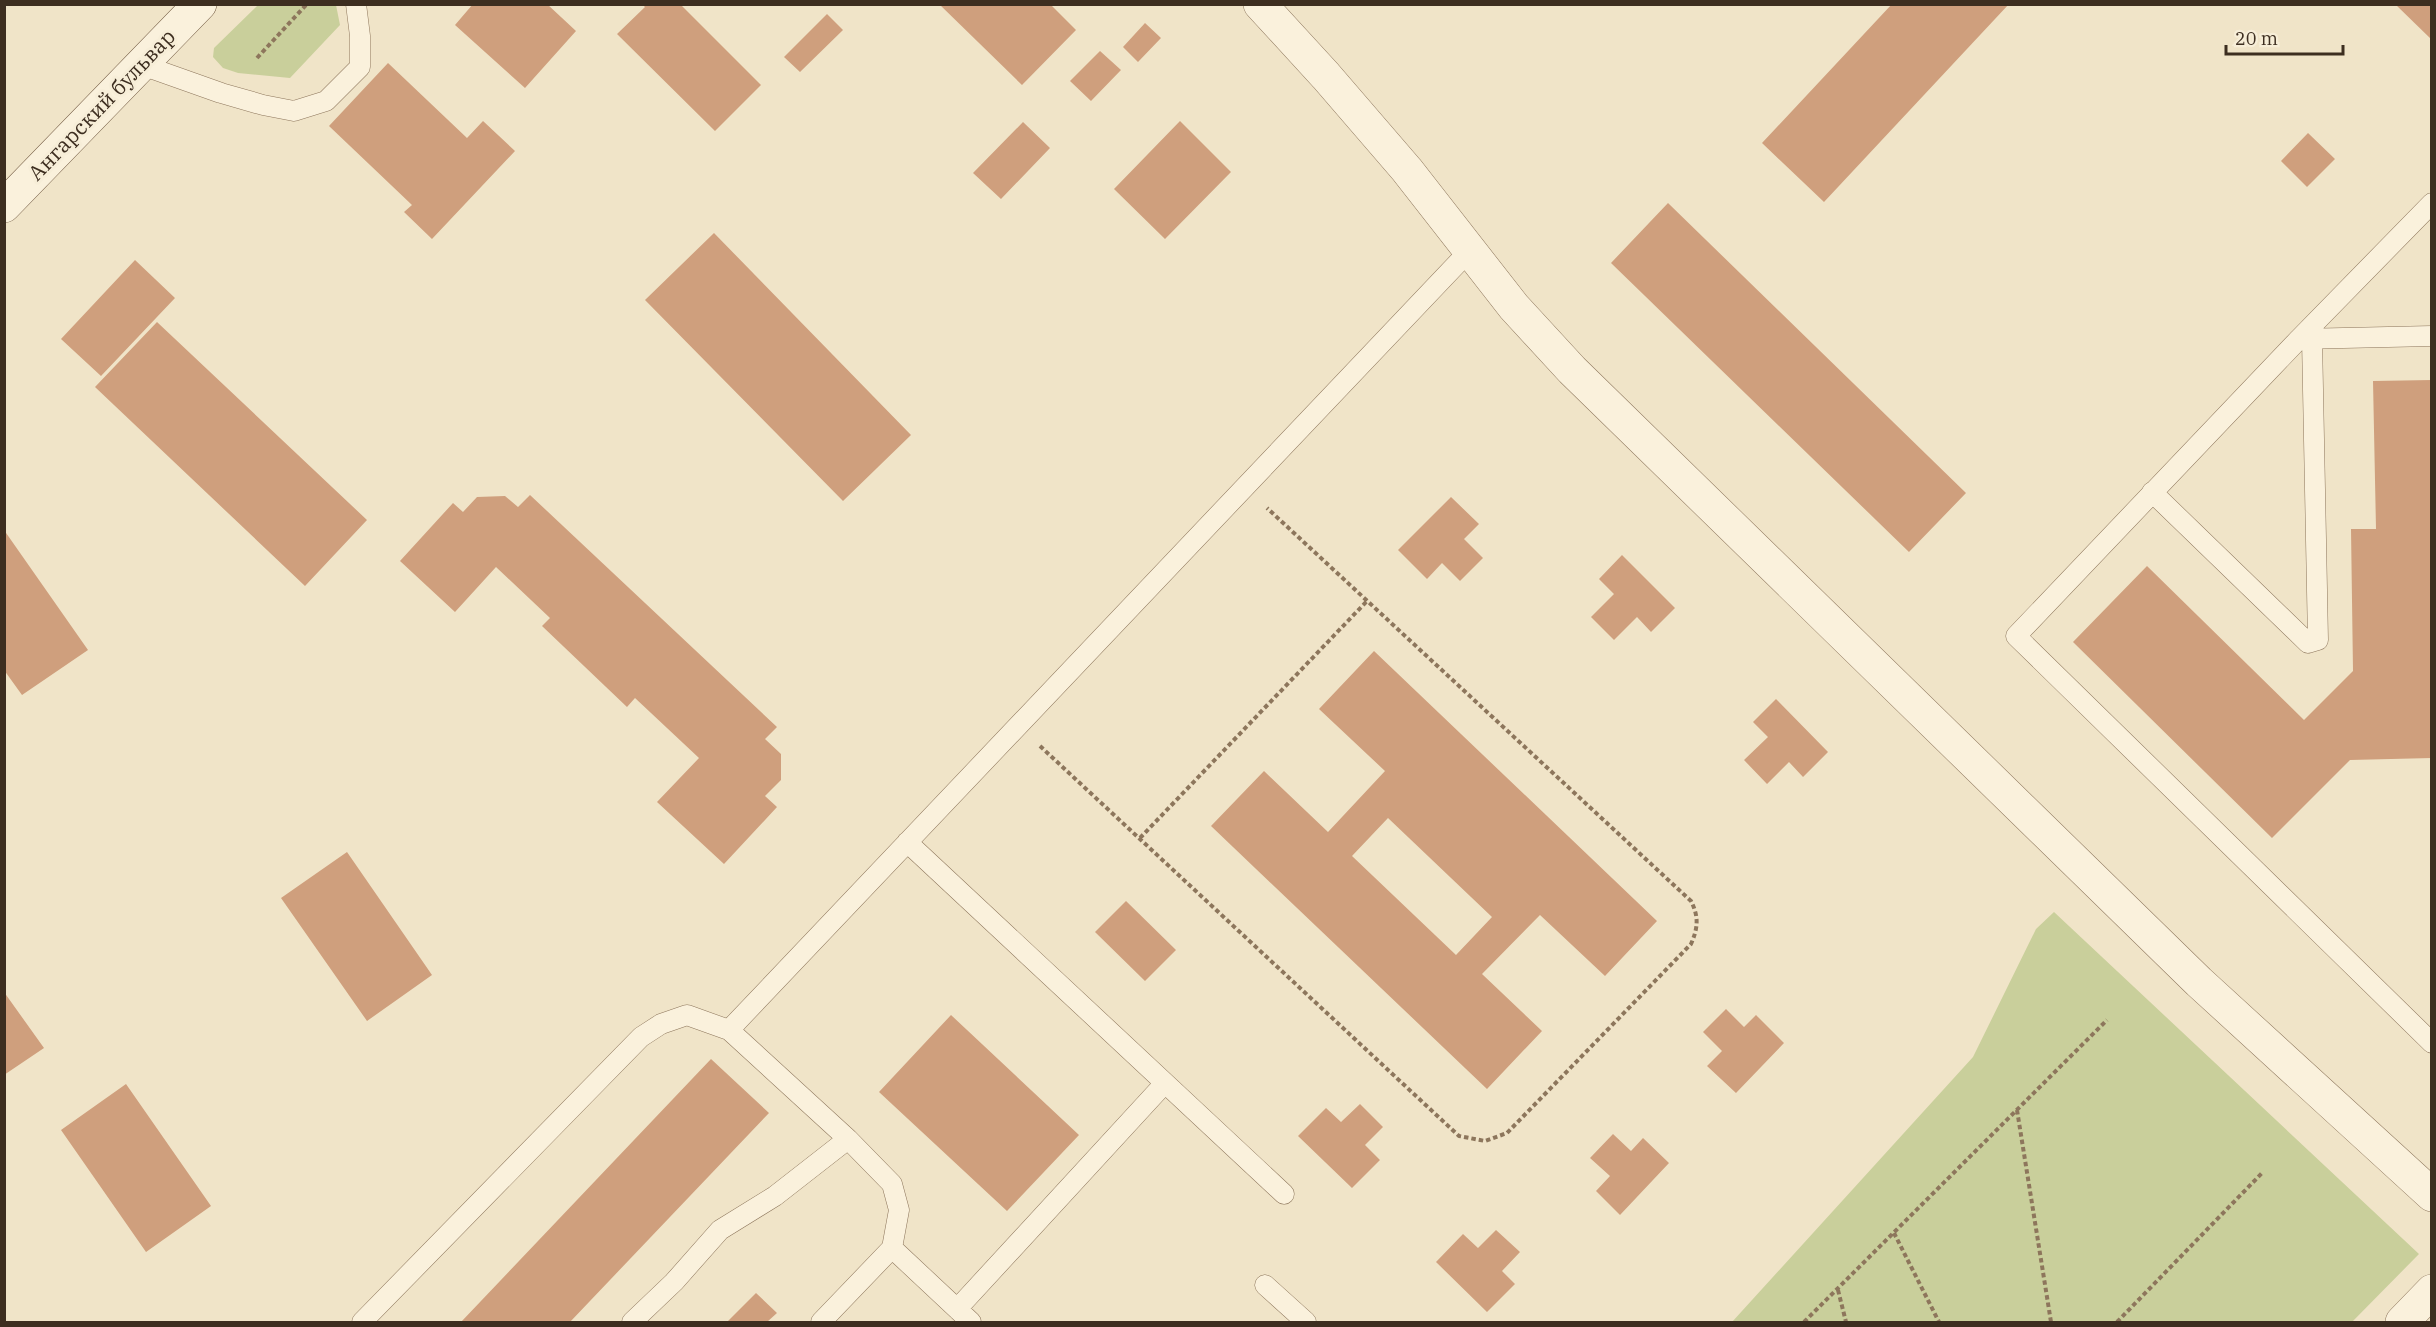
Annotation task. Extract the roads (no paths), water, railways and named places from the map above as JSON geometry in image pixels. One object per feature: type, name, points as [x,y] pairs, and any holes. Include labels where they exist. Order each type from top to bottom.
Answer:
[{"type":"street","name":"Ангарский бульвар","points":[[4,206],[200,4]]},
{"type":"street","points":[[1260,4],[1326,76],[1471,249],[1514,307],[1572,370],[2199,982],[2432,1195]]},
{"type":"street","points":[[2402,1323],[2432,1291]]},
{"type":"lane","points":[[142,65],[221,93],[262,105],[294,111],[326,101],[360,67],[360,36],[356,4]]},
{"type":"lane","points":[[2432,203],[2305,339],[2152,492],[2016,636],[2432,1043]]},
{"type":"lane","points":[[729,1030],[1471,249]]},
{"type":"lane","points":[[2305,339],[2432,336]]},
{"type":"lane","points":[[2152,492],[2308,643],[2318,640],[2305,339]]},
{"type":"lane","points":[[907,842],[1284,1194]]},
{"type":"lane","points":[[362,1323],[641,1037],[661,1024],[687,1015],[729,1030],[848,1139],[892,1184],[899,1210],[892,1248],[821,1323]]},
{"type":"lane","points":[[892,1248],[964,1316],[1165,1083]]},
{"type":"lane","points":[[632,1323],[674,1282],[720,1230],[775,1196],[848,1139]]},
{"type":"lane","points":[[1265,1285],[1306,1323]]}]
